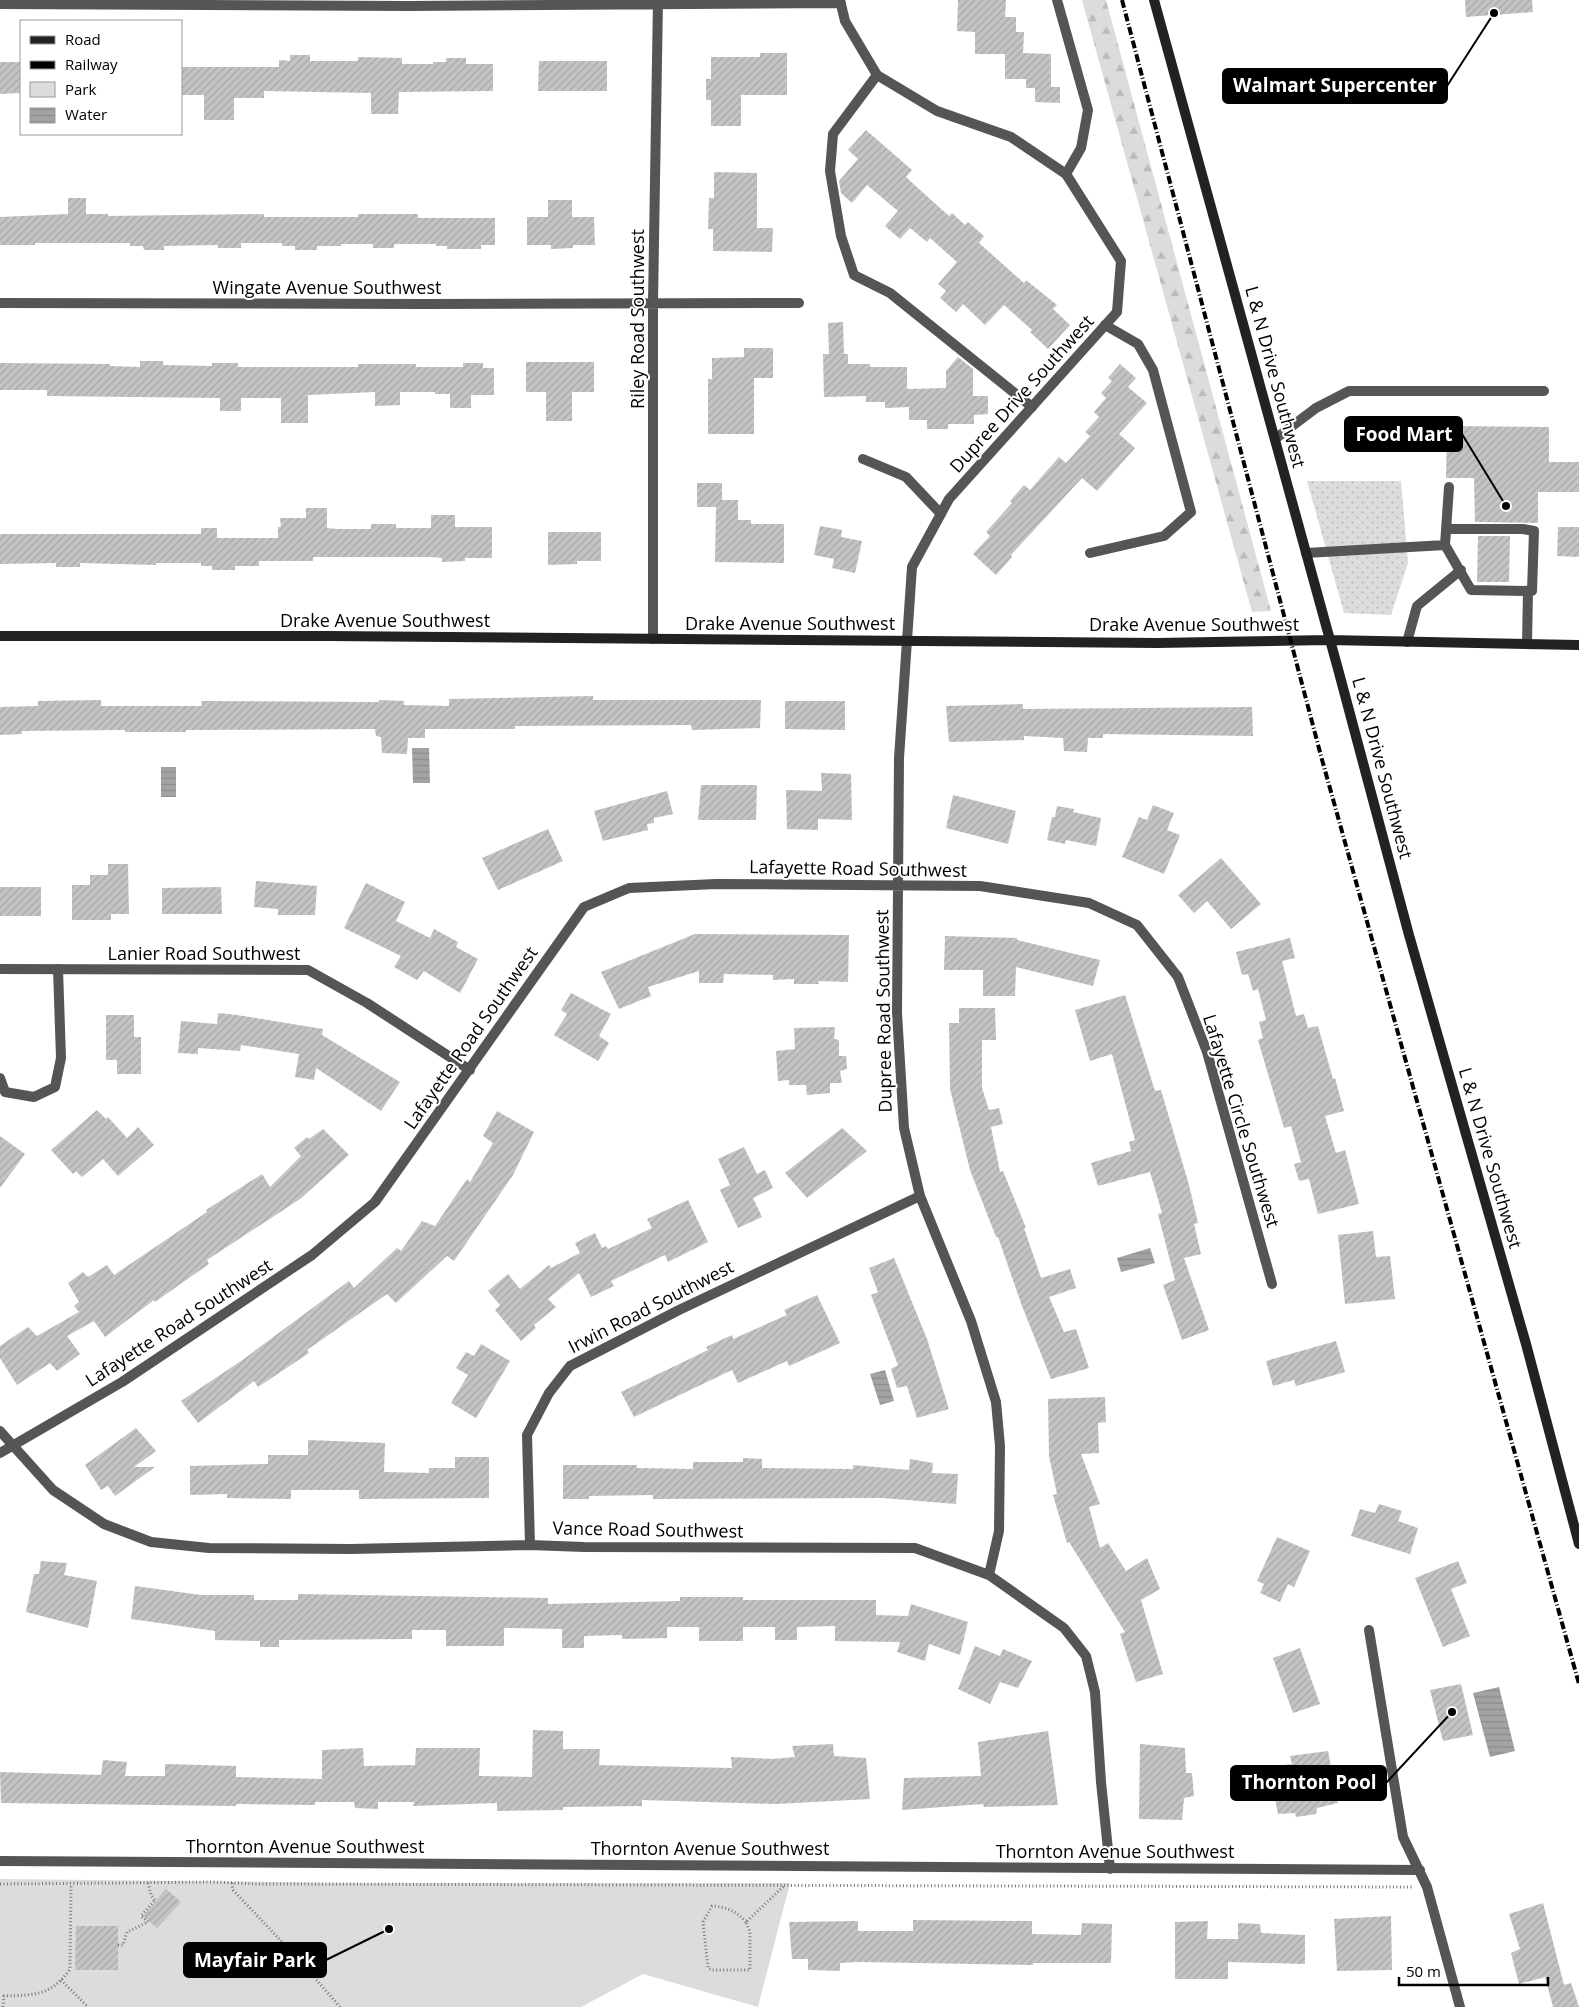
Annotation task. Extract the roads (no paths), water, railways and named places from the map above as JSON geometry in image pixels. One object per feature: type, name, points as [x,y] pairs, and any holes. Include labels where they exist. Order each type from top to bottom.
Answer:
[{"type":"street","points":[[1057,0],[1088,110],[1081,148],[1066,174]]},
{"type":"street","name":"L & N Drive Southwest","points":[[1154,0],[1410,935],[1526,1344],[1579,1544]]},
{"type":"street","points":[[0,4],[418,6],[658,2],[841,2]]},
{"type":"street","name":"Riley Road Southwest","points":[[653,639],[653,303],[658,2]]},
{"type":"street","name":"Dupree Drive Southwest","points":[[841,2],[845,21],[877,75],[937,111],[1011,137],[1066,174],[1121,261],[1116,312],[949,499],[912,566],[907,640]]},
{"type":"street","points":[[877,75],[832,134],[830,171],[842,236],[854,275],[890,293],[1032,407]]},
{"type":"street","name":"Wingate Avenue Southwest","points":[[0,302],[799,303]]},
{"type":"street","points":[[1090,553],[1164,536],[1191,512],[1153,370],[1138,344],[1105,325]]},
{"type":"street","points":[[1275,439],[1316,408],[1349,391],[1544,391]]},
{"type":"street","points":[[863,459],[906,477],[941,514]]},
{"type":"street","points":[[1446,529],[1523,529],[1534,531],[1532,591],[1471,590],[1445,545],[1446,529],[1449,487]]},
{"type":"street","points":[[1306,553],[1445,545]]},
{"type":"street","points":[[1407,642],[1417,606],[1461,570]]},
{"type":"street","points":[[1527,644],[1528,591]]},
{"type":"street","name":"Drake Avenue Southwest","points":[[0,636],[328,636],[1157,643],[1330,640],[1579,645]]},
{"type":"street","name":"Dupree Road Southwest","points":[[907,640],[899,758],[897,1013],[904,1128],[920,1196],[971,1321],[996,1402],[1000,1446],[999,1531],[988,1575]]},
{"type":"street","name":"Lafayette Road Southwest","points":[[0,1453],[122,1382],[312,1255],[374,1202],[470,1070],[584,907],[629,888],[716,884],[980,886],[1049,897]]},
{"type":"street","name":"Lafayette Circle Southwest","points":[[1049,897],[1089,902],[1137,925],[1178,977],[1208,1052],[1272,1284]]},
{"type":"street","name":"Lanier Road Southwest","points":[[0,970],[308,970],[368,1003],[470,1070]]},
{"type":"street","points":[[0,1078],[5,1092],[34,1097],[55,1086],[61,1058],[58,970]]},
{"type":"street","name":"Irwin Road Southwest","points":[[530,1545],[527,1435],[548,1394],[570,1366],[679,1310],[920,1196]]},
{"type":"street","name":"Vance Road Southwest","points":[[0,1431],[54,1490],[104,1524],[151,1542],[209,1548],[342,1549],[530,1545],[584,1547],[915,1548],[988,1575],[1064,1628],[1086,1656],[1095,1692],[1101,1782],[1110,1869]]},
{"type":"street","points":[[1369,1630],[1403,1837],[1428,1887],[1460,2007]]},
{"type":"street","name":"Thornton Avenue Southwest","points":[[0,1861],[373,1865],[850,1865],[1110,1869],[1420,1870]]},
{"type":"water","points":[[412,748],[429,748],[430,783],[413,783]]},
{"type":"water","points":[[161,767],[176,767],[176,797],[161,797]]},
{"type":"water","points":[[1150,1248],[1155,1263],[1121,1272],[1117,1258]]},
{"type":"water","points":[[885,1370],[894,1401],[880,1405],[870,1374]]},
{"type":"water","points":[[1499,1687],[1515,1751],[1490,1757],[1473,1693]]},
{"type":"railway","points":[[1122,0],[1321,756],[1579,1684]]},
{"type":"place","name":"Walmart Supercenter","points":[[1494,13]]},
{"type":"place","name":"Food Mart","points":[[1506,506]]},
{"type":"place","name":"Thornton Pool","points":[[1452,1712]]},
{"type":"place","name":"Mayfair Park","points":[[389,1929]]}]
